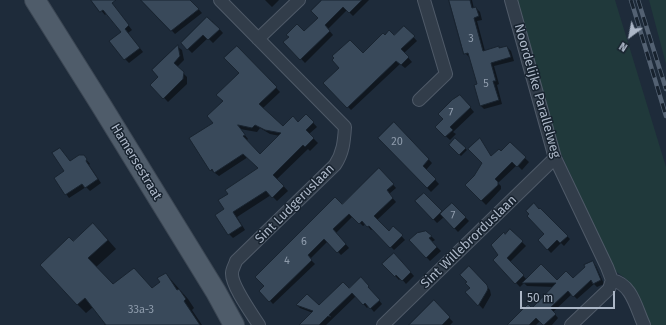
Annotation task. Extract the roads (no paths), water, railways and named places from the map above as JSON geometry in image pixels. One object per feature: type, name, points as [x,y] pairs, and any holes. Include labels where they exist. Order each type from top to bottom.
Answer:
[{"type":"main road","name":"Hamersestraat","points":[[35,0],[216,292],[234,325]]},
{"type":"street","name":"Sint Ludgeruslaan","points":[[220,0],[345,127],[341,155],[335,165],[236,261],[232,274],[237,288],[259,325]]},
{"type":"street","points":[[258,39],[299,0]]},
{"type":"street","points":[[419,100],[446,74],[424,0]]},
{"type":"street","name":"Noordelijke Parallelweg","points":[[511,0],[555,158],[612,280]]},
{"type":"street","name":"Sint Willebrorduslaan","points":[[383,325],[555,158]]},
{"type":"street","points":[[571,325],[609,289],[612,280],[619,281],[629,291],[644,325]]},
{"type":"railway","points":[[631,0],[666,116]]},
{"type":"railway","points":[[638,0],[666,89]]}]
